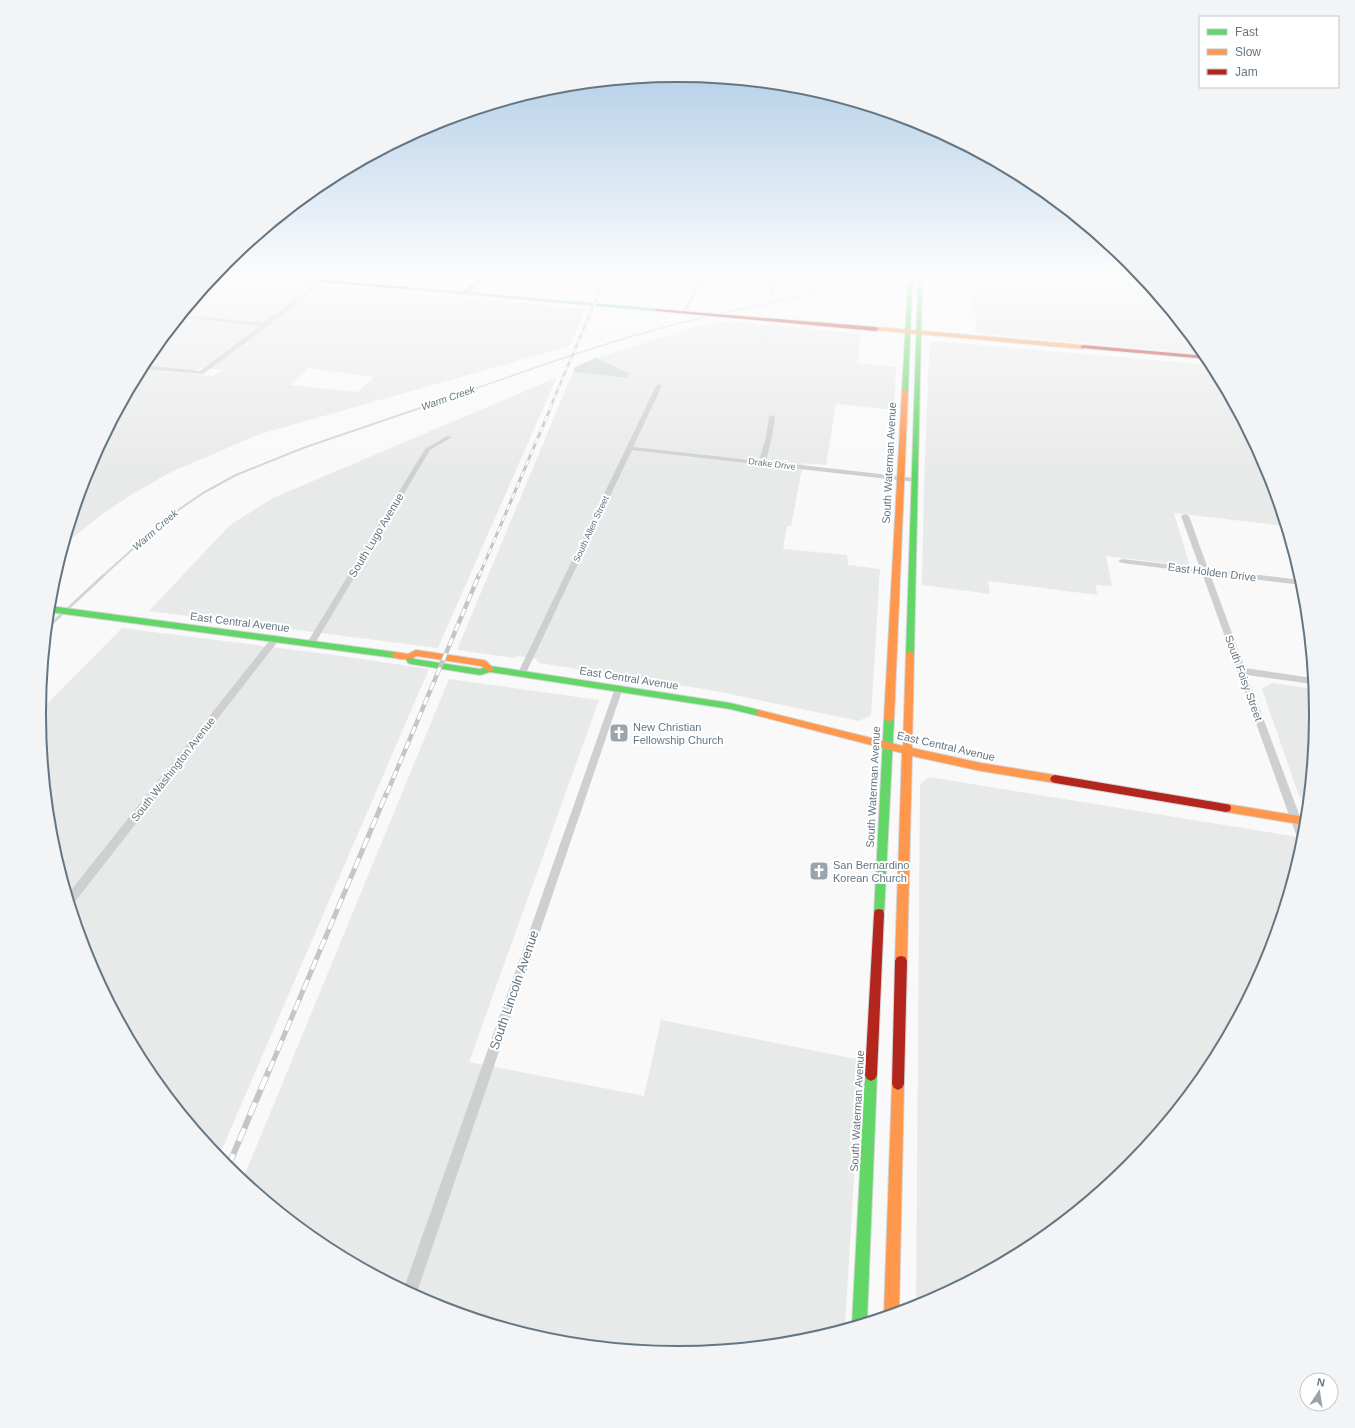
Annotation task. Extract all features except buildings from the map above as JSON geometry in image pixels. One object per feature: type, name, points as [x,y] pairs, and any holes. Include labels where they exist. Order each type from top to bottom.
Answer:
[{"type":"main road","name":"South Waterman Avenue","points":[[859,1318],[895,576],[908,343]]},
{"type":"main road","name":"South Waterman Avenue","points":[[891,1308],[919,343]]},
{"type":"main road","points":[[1030,343],[1199,357]]},
{"type":"main road","points":[[895,576],[904,579],[903,596],[911,622]]},
{"type":"main road","name":"East Central Avenue","points":[[55,610],[276,638],[409,657],[416,653],[483,663],[490,668],[737,708],[908,751],[1026,775],[1300,821]]},
{"type":"street","points":[[149,368],[202,373],[242,343]]},
{"type":"street","name":"South Allen Street","points":[[522,673],[659,386]]},
{"type":"street","points":[[762,462],[769,437],[772,417]]},
{"type":"street","name":"South Lugo Avenue","points":[[311,643],[428,449],[449,437]]},
{"type":"street","name":"Drake Drive","points":[[629,448],[915,480]]},
{"type":"street","name":"South Foisy Street","points":[[1185,516],[1241,671],[1300,819]]},
{"type":"street","name":"East Holden Drive","points":[[1122,561],[1295,582]]},
{"type":"street","name":"South Washington Avenue","points":[[74,895],[276,638]]},
{"type":"street","points":[[1241,671],[1308,680]]},
{"type":"street","name":"South Lincoln Avenue","points":[[412,1286],[618,688]]},
{"type":"shaded area","points":[[167,343],[571,343],[570,346],[260,434],[169,473],[129,496],[101,515],[72,539],[94,472],[111,435],[148,370],[213,376],[222,370],[202,368],[195,371],[150,366]],"holes":[[[308,368],[373,378],[357,392],[290,385]]]},
{"type":"shaded area","points":[[646,343],[860,343],[857,363],[896,367],[894,410],[836,404],[826,465],[803,463],[791,526],[787,526],[783,549],[847,555],[848,565],[880,569],[871,715],[859,721],[716,691],[539,663],[536,659],[518,656],[514,658],[457,650],[573,372],[626,378],[628,373],[596,358]]},
{"type":"shaded area","points":[[930,343],[955,343],[1204,364],[1244,435],[1261,472],[1279,525],[1174,513],[1190,566],[1106,556],[1112,586],[1096,585],[1097,595],[988,581],[990,594],[922,585],[924,484]]},
{"type":"shaded area","points":[[1081,343],[1188,343],[1196,353]]},
{"type":"shaded area","points":[[596,358],[629,373],[626,378],[573,372],[575,367]]},
{"type":"shaded area","points":[[556,379],[438,648],[149,611],[230,525],[273,498]]},
{"type":"shaded area","points":[[122,628],[334,655],[429,669],[221,1150],[176,1098],[152,1065],[111,993],[94,956],[80,917],[58,837],[51,796],[47,755],[46,705]]},
{"type":"shaded area","points":[[449,679],[599,700],[469,1062],[644,1096],[661,1020],[861,1060],[845,1323],[801,1333],[760,1340],[678,1346],[595,1340],[514,1324],[475,1312],[436,1297],[398,1280],[362,1261],[293,1215],[245,1174]]},
{"type":"shaded area","points":[[1272,683],[1308,688],[1308,755],[1303,799],[1299,796],[1262,689]]},
{"type":"shaded area","points":[[929,777],[1297,837],[1275,917],[1261,956],[1244,993],[1224,1030],[1203,1065],[1179,1098],[1124,1161],[1094,1189],[1062,1215],[993,1261],[957,1280],[916,1298],[920,784]]},
{"type":"waterway","name":"Warm Creek","points":[[420,408],[611,343]]},
{"type":"waterway","name":"Warm Creek","points":[[103,576],[168,517],[203,493],[236,475],[303,448],[423,407]]},
{"type":"waterway","name":"Warm Creek","points":[[53,623],[104,575]]},
{"type":"railway","points":[[550,408],[578,343]]},
{"type":"railway","points":[[479,576],[551,407]]},
{"type":"railway","points":[[387,793],[479,575]]},
{"type":"railway","points":[[269,1071],[387,792]]},
{"type":"railway","points":[[231,1161],[269,1070]]},
{"type":"traffic: fast","points":[[905,391],[907,343]]},
{"type":"traffic: fast","points":[[910,654],[918,343]]},
{"type":"traffic: fast","points":[[55,610],[395,655]]},
{"type":"traffic: fast","points":[[409,657],[411,661],[480,672],[490,669],[730,706],[759,713]]},
{"type":"traffic: fast","points":[[879,914],[889,719]]},
{"type":"traffic: fast","points":[[859,1318],[871,1075]]},
{"type":"traffic: slow","points":[[1033,343],[1083,347]]},
{"type":"traffic: slow","points":[[889,719],[905,391]]},
{"type":"traffic: slow","points":[[395,655],[409,657],[416,653],[444,657],[483,663],[490,669]]},
{"type":"traffic: slow","points":[[901,961],[910,654]]},
{"type":"traffic: slow","points":[[759,713],[907,751],[981,767],[1055,779]]},
{"type":"traffic: slow","points":[[1226,808],[1300,820]]},
{"type":"traffic: slow","points":[[891,1308],[898,1084]]},
{"type":"traffic: jam","points":[[1083,347],[1199,357]]},
{"type":"traffic: jam","points":[[1055,779],[1226,808]]},
{"type":"traffic: jam","points":[[871,1075],[879,914]]},
{"type":"traffic: jam","points":[[898,1084],[901,961]]},
{"type":"place","name":"New Christian Fellowship Church","points":[[619,733]]},
{"type":"place","name":"San Bernardino Korean Church","points":[[819,871]]}]
